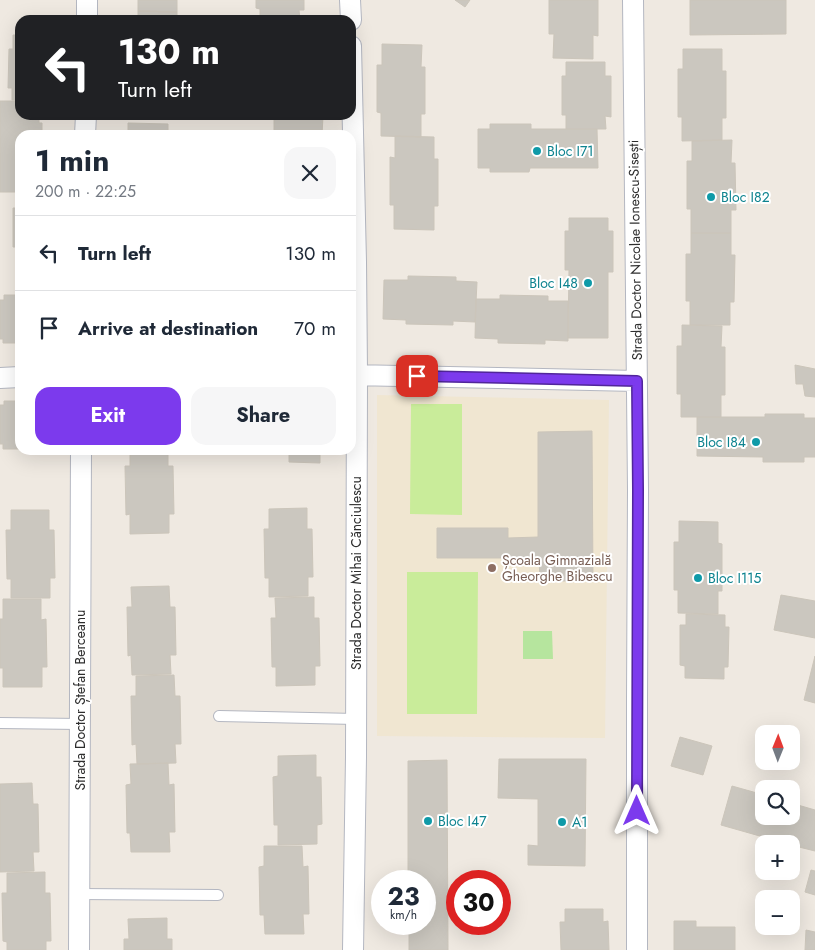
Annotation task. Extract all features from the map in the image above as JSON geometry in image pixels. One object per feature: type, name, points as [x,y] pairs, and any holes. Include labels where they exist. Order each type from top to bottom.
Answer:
[{"type":"street","points":[[87,0],[87,15]]},
{"type":"street","points":[[350,0],[351,15]]},
{"type":"street","name":"Strada Doctor Nicolae Ionescu-Sisești","points":[[633,0],[637,381],[637,950]]},
{"type":"street","points":[[356,374],[637,381]]},
{"type":"street","points":[[0,378],[15,377]]},
{"type":"street","name":"Strada Doctor Ștefan Berceanu","points":[[79,950],[82,455]]},
{"type":"street","name":"Strada Doctor Mihai Cănciulescu","points":[[353,950],[356,719],[354,455]]},
{"type":"lane","points":[[219,716],[356,719]]},
{"type":"lane","points":[[0,723],[80,724]]},
{"type":"lane","points":[[79,894],[218,895]]},
{"type":"shaded area","name":"Școala Gimnazială Gheorghe Bibescu","points":[[377,395],[609,400],[605,738],[377,736]]},
{"type":"green space","points":[[411,404],[462,404],[462,515],[410,514]]},
{"type":"green space","points":[[407,572],[478,572],[477,714],[407,714]]},
{"type":"green space","points":[[523,631],[552,631],[553,659],[523,659]]},
{"type":"building","points":[[138,0],[177,0],[177,12],[138,11]]},
{"type":"building","points":[[256,0],[304,0],[304,10],[299,10],[300,15],[260,15],[260,9],[256,8]]},
{"type":"building","points":[[455,0],[470,0],[465,7]]},
{"type":"building","points":[[549,0],[598,0],[598,36],[593,35],[593,59],[553,58],[554,34],[549,34]]},
{"type":"building","points":[[690,0],[786,0],[786,34],[690,35]]},
{"type":"building","points":[[138,11],[177,12],[177,15],[138,15]]},
{"type":"building","points":[[13,35],[15,35],[15,100],[12,100],[12,88],[8,88],[9,49],[13,49]]},
{"type":"building","points":[[382,44],[422,45],[421,67],[425,67],[425,114],[421,114],[421,137],[381,136],[381,113],[377,112],[377,65],[382,65]]},
{"type":"building","points":[[683,49],[722,49],[722,71],[726,71],[726,118],[722,118],[722,140],[682,141],[682,117],[678,117],[678,69],[683,69]]},
{"type":"building","points":[[566,62],[605,62],[605,76],[611,76],[611,117],[605,116],[606,129],[566,129],[566,115],[562,115],[562,76],[566,76]]},
{"type":"building","points":[[0,101],[15,101],[15,120],[39,120],[39,123],[42,123],[42,130],[15,130],[15,192],[0,192]]},
{"type":"building","points":[[274,120],[323,120],[322,130],[274,130]]},
{"type":"building","points":[[128,123],[168,124],[168,130],[128,130]]},
{"type":"building","name":"Bloc I71","points":[[490,124],[531,124],[531,129],[597,129],[598,168],[530,168],[529,172],[490,172],[490,168],[478,168],[478,129],[490,129]]},
{"type":"building","points":[[395,136],[434,137],[434,159],[438,159],[438,206],[434,206],[434,230],[394,229],[394,205],[390,205],[390,157],[395,158]]},
{"type":"building","name":"Bloc I82","points":[[732,140],[731,163],[735,163],[736,210],[731,210],[731,233],[691,233],[691,209],[687,209],[687,161],[692,161],[692,141]]},
{"type":"building","points":[[13,208],[15,208],[15,247],[13,247]]},
{"type":"building","name":"Bloc I48","points":[[569,218],[608,218],[608,231],[613,231],[613,272],[608,272],[608,338],[568,338],[569,270],[565,270],[565,231],[569,231]]},
{"type":"building","points":[[691,233],[731,233],[731,255],[735,255],[734,302],[730,302],[730,325],[690,325],[690,301],[686,301],[686,254],[691,254]]},
{"type":"building","points":[[408,276],[456,277],[456,281],[477,282],[475,322],[453,321],[453,325],[406,324],[406,320],[383,319],[384,280],[408,280]]},
{"type":"building","points":[[4,295],[15,295],[15,343],[3,343],[3,339],[0,339],[0,300],[4,300]]},
{"type":"building","points":[[500,295],[548,296],[548,301],[568,301],[568,341],[545,340],[545,344],[498,343],[498,339],[475,338],[476,299],[500,299]]},
{"type":"building","points":[[682,325],[722,326],[721,347],[725,347],[725,395],[721,395],[721,417],[681,417],[681,394],[677,394],[677,346],[682,346]]},
{"type":"building","points":[[795,365],[815,369],[815,397],[805,396],[803,384],[796,384]]},
{"type":"building","points":[[4,401],[15,401],[15,449],[3,449],[3,444],[0,444],[0,405],[4,405]]},
{"type":"building","name":"Bloc I84","points":[[765,414],[804,414],[804,418],[815,418],[815,457],[804,457],[804,462],[763,462],[763,457],[697,456],[697,417],[765,417]]},
{"type":"building","points":[[592,431],[593,581],[540,581],[539,558],[437,558],[437,528],[508,528],[508,538],[538,537],[538,432]]},
{"type":"building","points":[[130,455],[168,455],[168,466],[173,466],[174,514],[169,514],[169,533],[130,534],[130,514],[126,515],[125,466],[130,466]]},
{"type":"building","points":[[289,455],[320,455],[320,463],[289,462]]},
{"type":"building","points":[[307,508],[307,529],[312,529],[313,577],[308,577],[308,596],[269,597],[269,578],[265,578],[264,529],[269,529],[269,509]]},
{"type":"building","points":[[11,510],[49,510],[49,530],[54,530],[55,578],[50,578],[50,598],[11,598],[11,579],[7,579],[6,530],[11,530]]},
{"type":"building","name":"Bloc I115","points":[[679,521],[718,522],[718,543],[722,544],[722,591],[718,591],[718,614],[678,613],[678,590],[674,590],[674,542],[679,542]]},
{"type":"building","points":[[169,586],[170,607],[175,607],[176,655],[170,655],[171,674],[132,675],[131,655],[128,656],[127,607],[132,607],[131,587]]},
{"type":"building","points":[[781,595],[815,601],[815,638],[774,630]]},
{"type":"building","points":[[314,597],[314,618],[319,618],[320,666],[315,666],[315,685],[276,686],[276,667],[272,667],[271,618],[276,618],[275,598]]},
{"type":"building","points":[[3,599],[41,599],[41,620],[46,619],[47,667],[42,667],[42,687],[3,687],[3,668],[0,668],[0,619],[3,619]]},
{"type":"building","points":[[686,614],[725,615],[725,627],[729,627],[728,667],[724,667],[724,679],[685,678],[685,666],[680,665],[680,625],[686,625]]},
{"type":"building","points":[[815,656],[815,703],[804,700]]},
{"type":"building","points":[[174,675],[175,696],[180,696],[181,744],[175,744],[176,763],[137,764],[136,744],[132,745],[131,696],[136,696],[136,676]]},
{"type":"building","points":[[680,737],[712,746],[703,775],[671,766]]},
{"type":"building","points":[[316,755],[316,777],[321,777],[322,824],[317,825],[317,844],[278,845],[278,825],[274,825],[273,777],[278,776],[278,756]]},
{"type":"building","name":"A1","points":[[499,759],[586,759],[585,866],[528,865],[528,845],[538,846],[538,799],[498,798]]},
{"type":"building","name":"Bloc I47","points":[[447,760],[446,935],[448,935],[448,950],[409,950],[409,935],[436,935],[436,870],[408,870],[408,761]]},
{"type":"building","points":[[168,763],[169,785],[174,784],[175,832],[169,832],[170,852],[131,852],[130,833],[127,833],[126,785],[131,784],[130,764]]},
{"type":"building","points":[[32,783],[33,804],[38,804],[39,852],[33,852],[34,871],[0,872],[0,784]]},
{"type":"building","points":[[732,786],[755,792],[755,825],[800,825],[800,806],[815,810],[815,851],[800,847],[800,835],[756,835],[721,825]]},
{"type":"building","points":[[264,846],[302,846],[303,867],[308,866],[309,914],[303,914],[304,934],[265,934],[264,915],[260,915],[259,867],[264,866]]},
{"type":"building","points":[[811,870],[815,871],[815,895],[805,892]]},
{"type":"building","points":[[45,872],[45,893],[50,893],[51,941],[46,941],[46,950],[7,950],[7,942],[3,941],[2,893],[7,893],[7,873]]},
{"type":"building","points":[[565,909],[603,909],[603,922],[608,921],[609,950],[561,950],[560,922],[565,922]]},
{"type":"building","points":[[167,918],[167,939],[172,939],[172,950],[124,950],[124,939],[129,939],[128,919]]},
{"type":"building","points":[[674,921],[696,921],[696,927],[735,927],[735,950],[674,950]]},
{"type":"building","points":[[806,930],[815,932],[815,950],[805,950]]},
{"type":"place","name":"Bloc I71","points":[[537,151]]},
{"type":"place","name":"Bloc I82","points":[[711,197]]},
{"type":"place","name":"Bloc I48","points":[[588,283]]},
{"type":"place","name":"Bloc I84","points":[[756,442]]},
{"type":"place","name":"Școala Gimnazială Gheorghe Bibescu","points":[[492,568]]},
{"type":"place","name":"Bloc I115","points":[[698,578]]},
{"type":"place","name":"Bloc I47","points":[[428,821]]},
{"type":"place","name":"A1","points":[[562,822]]},
{"type":"route","points":[[417,376],[637,381],[637,811]]}]
